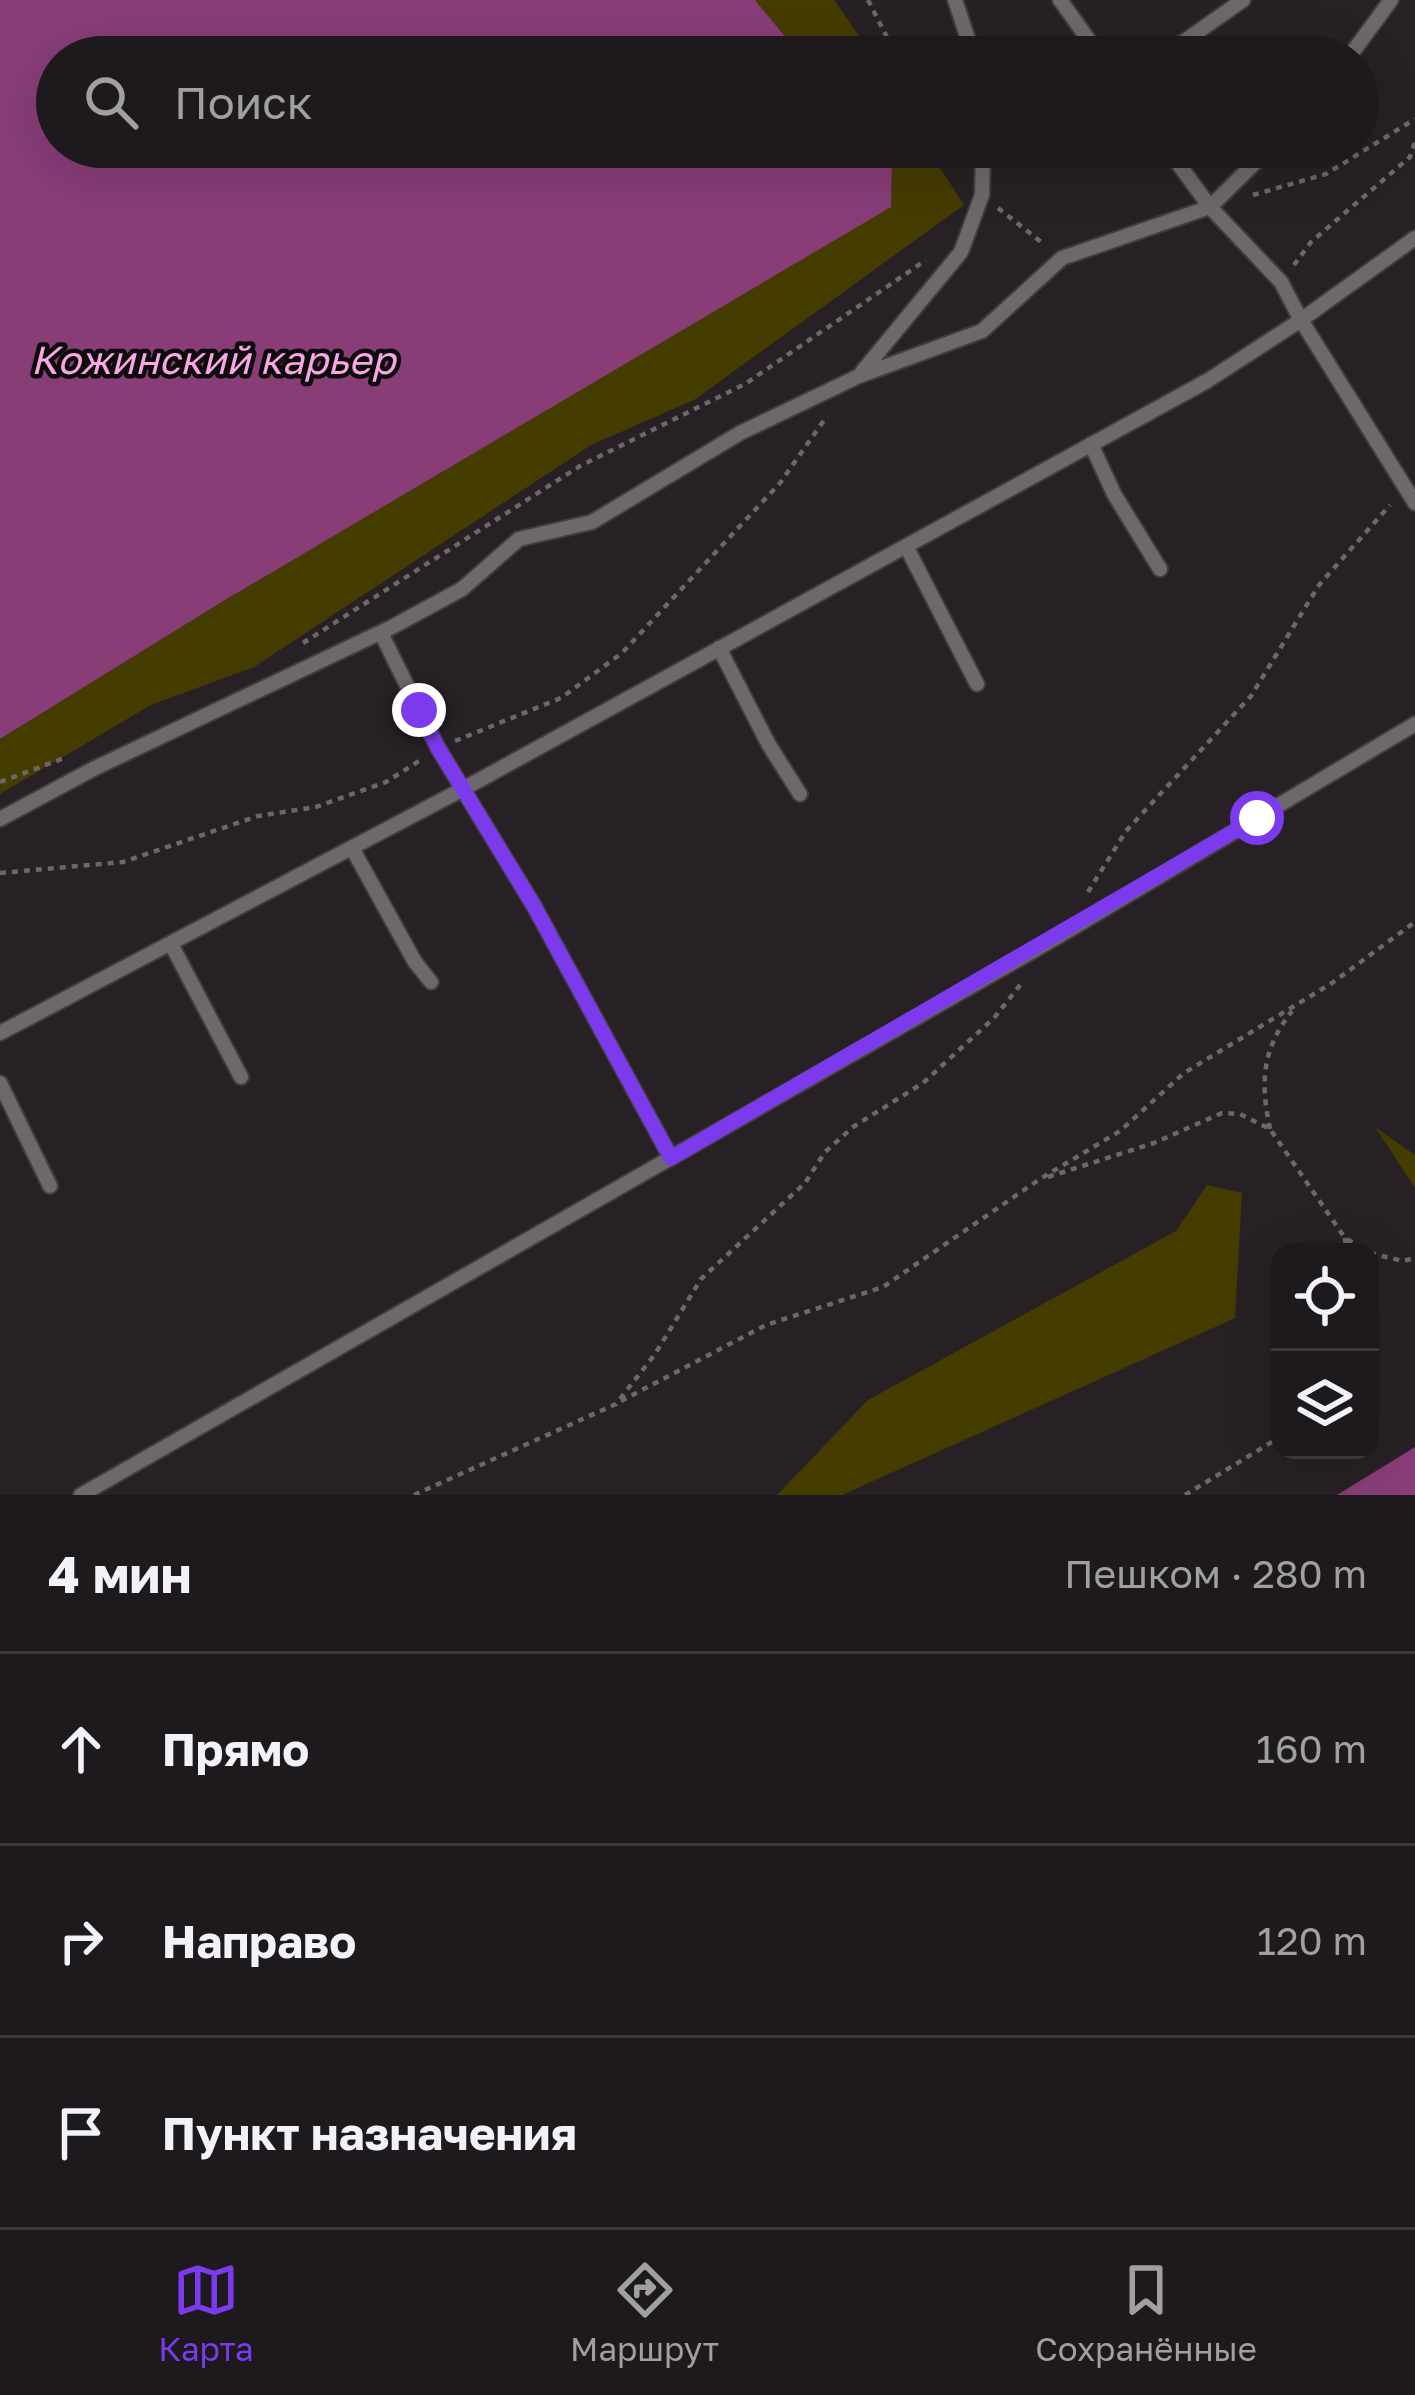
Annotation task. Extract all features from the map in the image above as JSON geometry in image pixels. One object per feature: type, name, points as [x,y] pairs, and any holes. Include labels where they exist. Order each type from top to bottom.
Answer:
[{"type":"lane","points":[[955,0],[967,36]]},
{"type":"lane","points":[[1060,0],[1086,36]]},
{"type":"lane","points":[[1192,36],[1243,0]]},
{"type":"lane","points":[[1364,36],[1391,0]]},
{"type":"lane","points":[[859,376],[961,252],[982,195],[983,168]]},
{"type":"lane","points":[[1181,168],[1210,207],[1281,282],[1415,503]]},
{"type":"lane","points":[[0,819],[95,768],[381,633],[461,589],[519,538],[592,522],[740,433],[859,376],[982,332],[1062,258],[1210,207],[1250,168]]},
{"type":"lane","points":[[0,1033],[463,789],[1207,381],[1415,238]]},
{"type":"lane","points":[[1091,444],[1114,494],[1160,569]]},
{"type":"lane","points":[[906,546],[977,684]]},
{"type":"lane","points":[[381,633],[438,748],[534,906],[671,1158]]},
{"type":"lane","points":[[719,648],[800,794]]},
{"type":"lane","points":[[81,1495],[1059,936],[1415,724]]},
{"type":"lane","points":[[352,848],[415,962],[431,982]]},
{"type":"lane","points":[[171,944],[241,1077]]},
{"type":"lane","points":[[0,1083],[50,1186]]},
{"type":"path","points":[[868,0],[887,36]]},
{"type":"path","points":[[1379,141],[1415,119]]},
{"type":"path","points":[[1281,282],[1311,242],[1410,157],[1415,142]]},
{"type":"path","points":[[1249,196],[1336,168]]},
{"type":"path","points":[[286,655],[580,466],[745,384],[922,261],[961,252]]},
{"type":"path","points":[[0,873],[123,862],[258,816],[316,808],[386,782],[438,748],[561,698],[622,653],[736,534],[780,483],[830,412]]},
{"type":"path","points":[[0,782],[66,757]]},
{"type":"path","points":[[616,1404],[766,1325],[883,1287],[1040,1179],[1120,1131],[1184,1073],[1295,1007],[1415,922]]},
{"type":"path","points":[[1270,1129],[1262,1078],[1268,1050],[1295,1007]]},
{"type":"path","points":[[1040,1179],[1154,1143],[1222,1113],[1254,1118],[1270,1129],[1353,1243]]},
{"type":"path","points":[[1345,1238],[1345,1243]]},
{"type":"path","points":[[1379,1255],[1402,1261],[1415,1258]]},
{"type":"path","points":[[1186,1495],[1271,1443]]},
{"type":"shaded area","points":[[755,0],[834,0],[859,36],[785,36]]},
{"type":"shaded area","points":[[940,168],[964,205],[694,400],[591,445],[254,667],[151,705],[0,794],[0,739],[225,600],[891,206],[892,169]]},
{"type":"shaded area","points":[[1375,1127],[1415,1155],[1415,1188]]},
{"type":"shaded area","points":[[1207,1185],[1242,1193],[1235,1318],[842,1495],[777,1495],[868,1400],[1176,1231]]},
{"type":"water","name":"Кожинский карьер","points":[[0,0],[755,0],[785,36],[36,36],[36,168],[892,169],[891,207],[225,600],[0,739]]},
{"type":"water","points":[[1415,1447],[1415,1495],[1337,1495]]},
{"type":"route","points":[[419,710],[534,906],[671,1158],[1257,818]]}]
